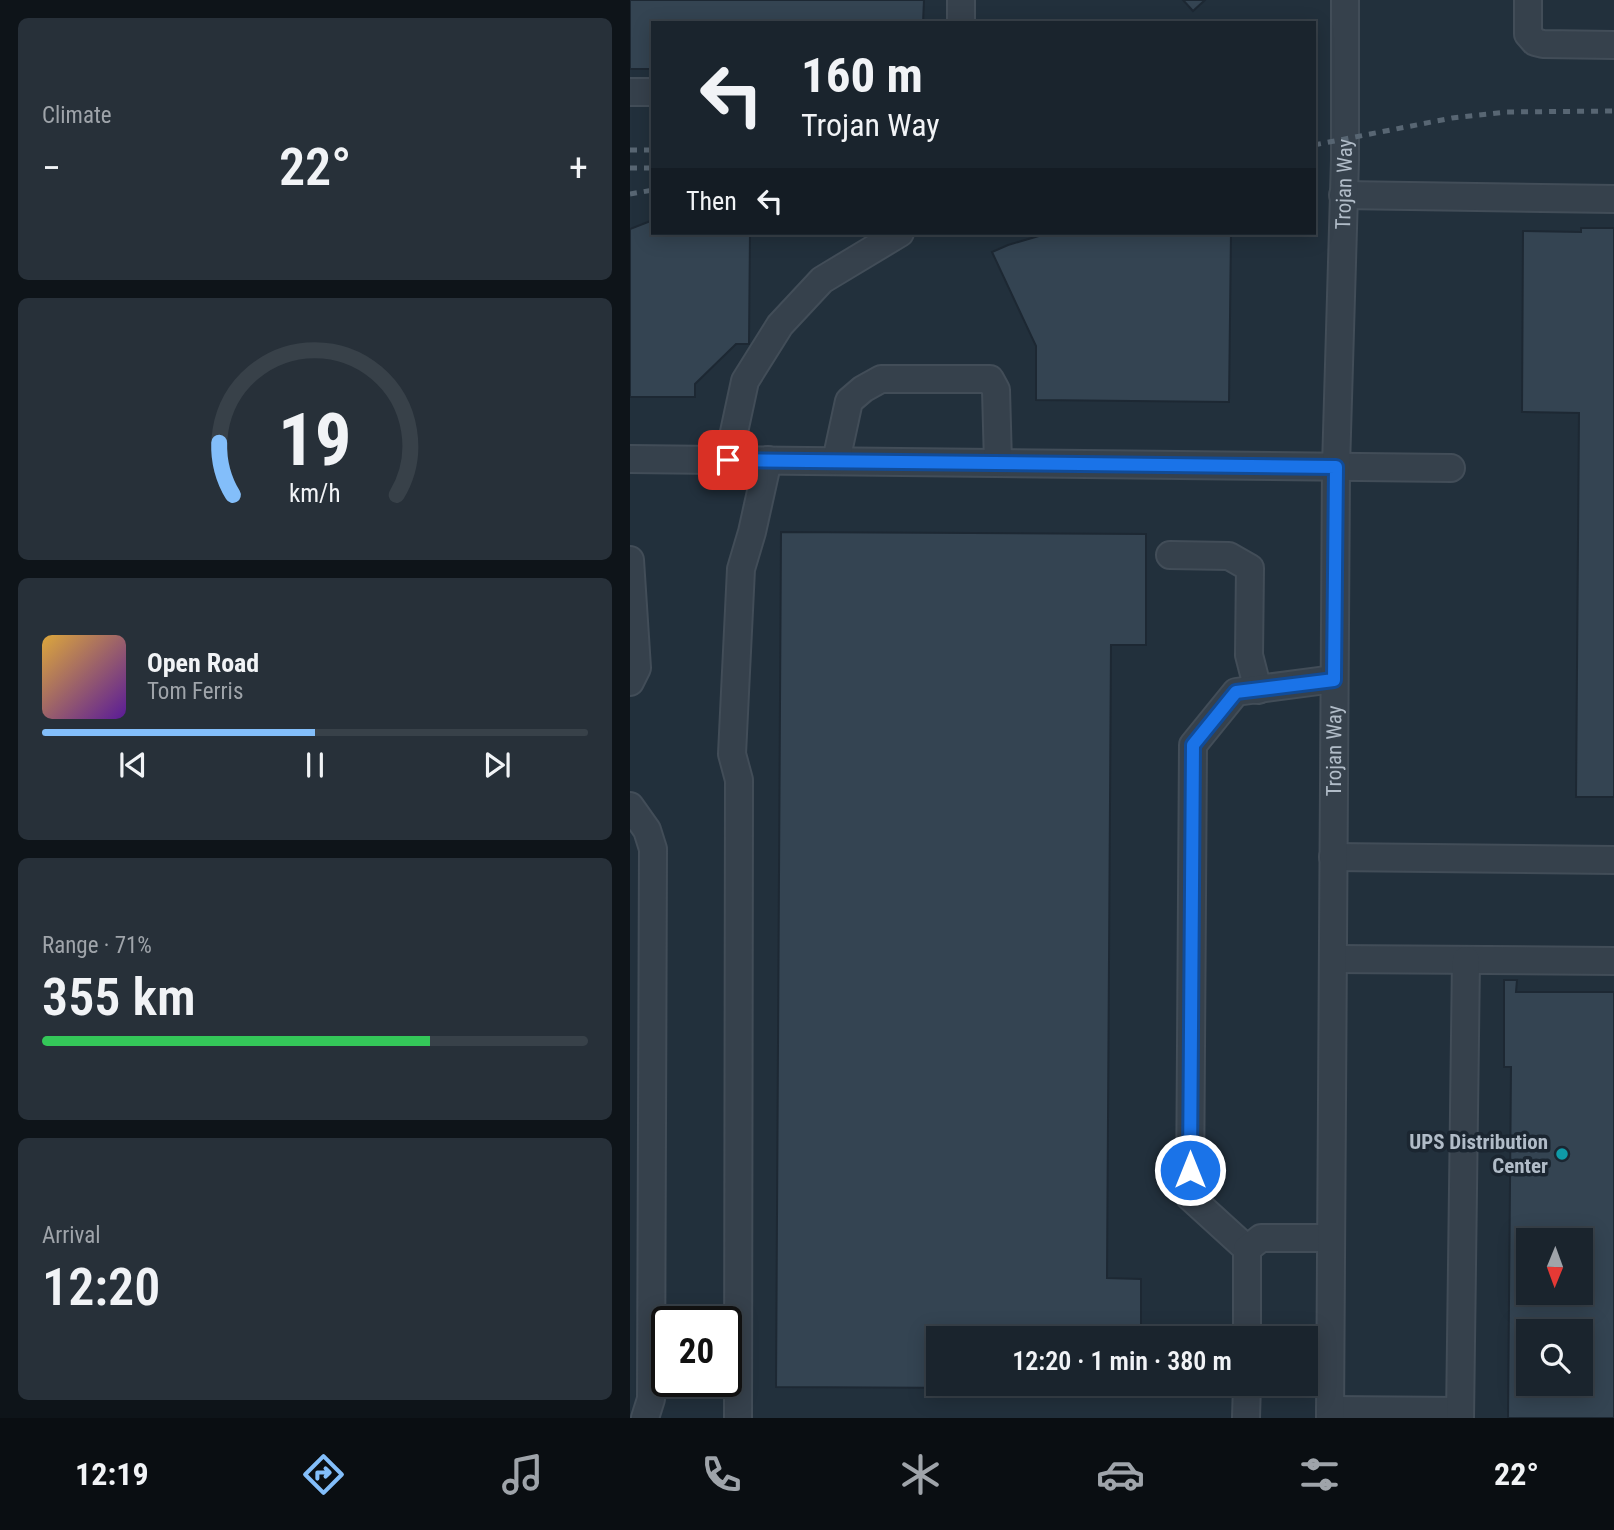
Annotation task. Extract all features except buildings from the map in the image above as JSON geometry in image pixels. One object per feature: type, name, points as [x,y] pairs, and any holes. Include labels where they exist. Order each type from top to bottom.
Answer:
[{"type":"street","points":[[961,0],[961,21]]},
{"type":"street","name":"Trojan Way","points":[[1330,1414],[1336,467],[1345,0]]},
{"type":"street","points":[[1528,0],[1528,34],[1535,42],[1614,45]]},
{"type":"street","points":[[630,92],[651,92]]},
{"type":"street","points":[[1343,195],[1614,199]]},
{"type":"street","points":[[728,460],[745,382],[780,325],[822,280],[897,235]]},
{"type":"street","points":[[836,461],[849,401],[863,388],[881,379],[990,379],[996,390],[998,463]]},
{"type":"street","points":[[630,459],[1451,468]]},
{"type":"street","points":[[738,1418],[738,780],[732,754],[733,708],[741,569],[768,460]]},
{"type":"street","points":[[1170,555],[1229,555],[1250,568],[1249,655],[1258,690]]},
{"type":"street","points":[[630,560],[637,668],[630,681]]},
{"type":"street","points":[[1247,1326],[1247,1249],[1190,1197],[1193,745],[1236,692],[1334,680]]},
{"type":"street","points":[[630,806],[647,830],[653,849],[651,1399],[645,1418]]},
{"type":"street","points":[[1333,857],[1614,860]]},
{"type":"street","points":[[1333,959],[1614,961]]},
{"type":"street","points":[[1330,1414],[1460,1414],[1466,960]]},
{"type":"street","points":[[1247,1249],[1261,1238],[1331,1238]]},
{"type":"street","points":[[1246,1418],[1247,1396]]},
{"type":"railway","points":[[1316,145],[1452,118],[1506,112],[1614,111]]},
{"type":"railway","points":[[630,150],[651,150]]},
{"type":"railway","points":[[630,168],[651,168]]},
{"type":"railway","points":[[630,194],[651,190]]},
{"type":"place","name":"UPS Distribution Center","points":[[1562,1154]]},
{"type":"route","points":[[728,460],[1336,467],[1334,680],[1236,692],[1193,745],[1190,1170]]}]
